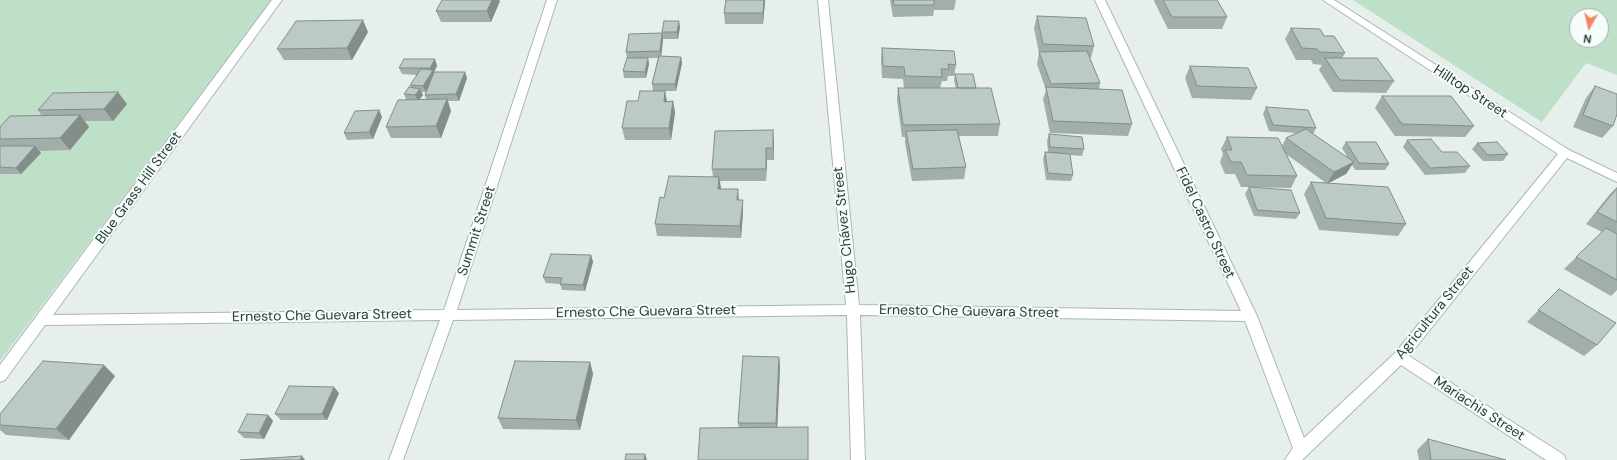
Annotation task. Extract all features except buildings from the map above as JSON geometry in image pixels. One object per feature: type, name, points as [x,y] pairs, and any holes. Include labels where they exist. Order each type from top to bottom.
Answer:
[{"type":"street","name":"Blue Grass Hill Street","points":[[0,376],[277,0]]},
{"type":"street","name":"Summit Street","points":[[396,460],[449,314],[552,0]]},
{"type":"street","name":"Hugo Chávez Street","points":[[823,0],[853,310],[858,460]]},
{"type":"street","name":"Fidel Castro Street","points":[[1100,0],[1250,316],[1301,450]]},
{"type":"street","name":"Hilltop Street","points":[[1328,0],[1565,153],[1617,178]]},
{"type":"street","name":"Agricultura Street","points":[[1292,460],[1400,357],[1565,153]]},
{"type":"street","name":"Ernesto Che Guevara Street","points":[[42,320],[853,310],[1250,316]]},
{"type":"street","name":"Mariachis Street","points":[[1400,357],[1559,460]]},
{"type":"green space","points":[[0,0],[272,0],[0,361]]},
{"type":"green space","points":[[1353,0],[1617,0],[1617,75],[1586,63],[1542,122]]}]
